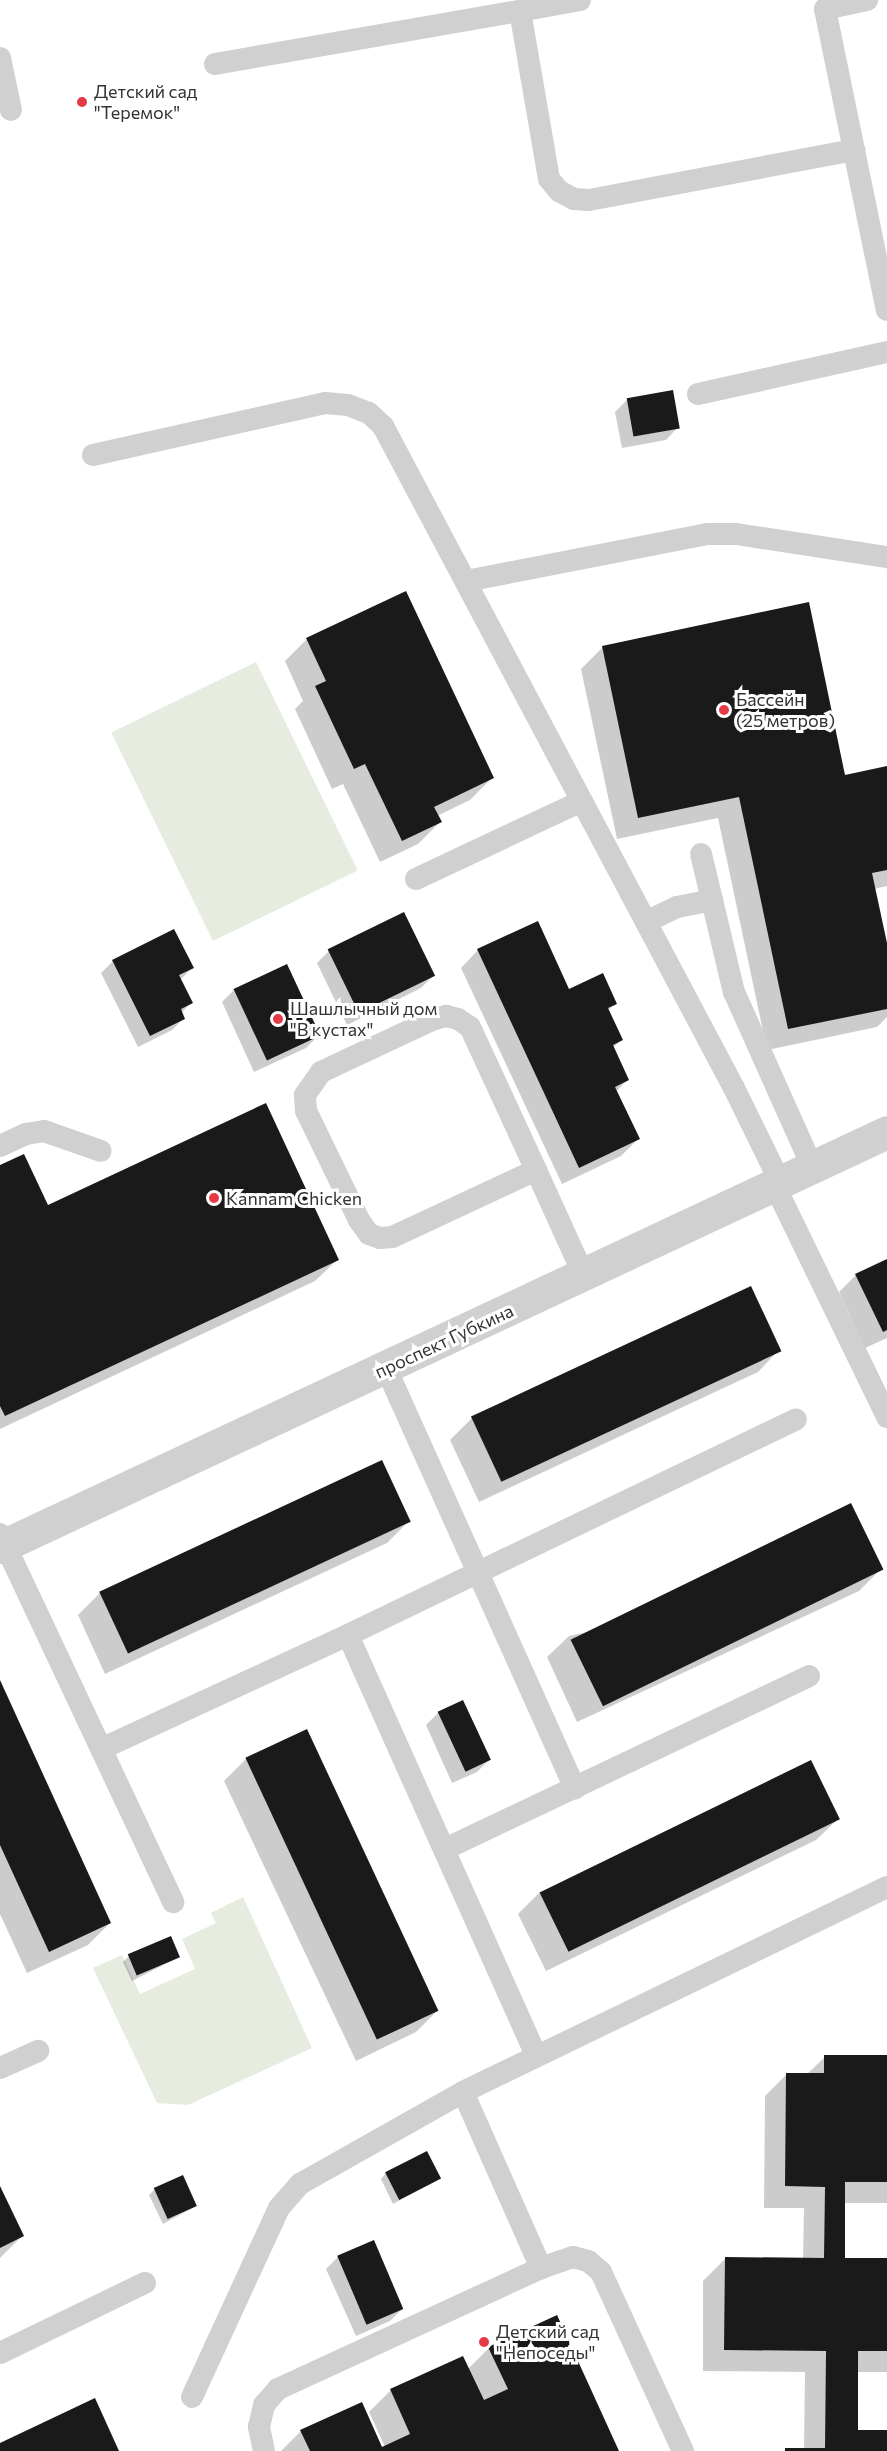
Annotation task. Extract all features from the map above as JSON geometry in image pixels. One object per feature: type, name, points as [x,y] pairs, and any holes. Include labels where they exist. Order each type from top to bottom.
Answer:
[{"type":"street","name":"проспект Губкина","points":[[2,1542],[386,1368],[813,1169],[887,1132]]},
{"type":"lane","points":[[215,64],[580,0]]},
{"type":"lane","points":[[867,0],[824,4],[887,310]]},
{"type":"lane","points":[[520,11],[549,179],[559,191],[574,199],[589,200],[854,150]]},
{"type":"lane","points":[[0,58],[11,111]]},
{"type":"lane","points":[[698,394],[887,352]]},
{"type":"lane","points":[[93,454],[325,402],[348,405],[369,413],[383,426],[646,922],[878,1378],[887,1417]]},
{"type":"lane","points":[[466,581],[707,534],[736,534],[887,557]]},
{"type":"lane","points":[[416,879],[582,801]]},
{"type":"lane","points":[[701,854],[734,992],[813,1169]]},
{"type":"lane","points":[[646,922],[667,910],[712,900]]},
{"type":"lane","points":[[536,1170],[392,1237],[380,1238],[369,1234],[359,1220],[306,1111],[305,1095],[321,1072],[432,1020],[446,1016],[458,1018],[470,1028],[536,1170],[584,1276]]},
{"type":"lane","points":[[0,1146],[26,1134],[44,1131],[101,1150]]},
{"type":"lane","points":[[386,1368],[575,1788]]},
{"type":"lane","points":[[100,1749],[348,1635],[796,1419]]},
{"type":"lane","points":[[2,1542],[173,1902]]},
{"type":"lane","points":[[348,1635],[536,2056]]},
{"type":"lane","points":[[445,1849],[809,1676]]},
{"type":"lane","points":[[192,2397],[279,2208],[300,2184],[463,2092],[887,1887]]},
{"type":"lane","points":[[0,2068],[38,2051]]},
{"type":"lane","points":[[463,2092],[541,2268]]},
{"type":"lane","points":[[264,2451],[259,2427],[264,2405],[278,2389],[541,2268],[573,2257],[588,2261],[601,2272],[683,2451]]},
{"type":"lane","points":[[0,2353],[145,2283]]},
{"type":"shaded area","points":[[256,662],[358,871],[213,941],[111,733]]},
{"type":"shaded area","points":[[243,1897],[312,2048],[188,2105],[157,2103],[93,1968],[122,1955],[140,1994],[195,1969],[182,1939],[216,1923],[211,1913]]},
{"type":"building","points":[[673,390],[680,428],[633,437],[627,398]]},
{"type":"building","points":[[406,591],[494,778],[434,807],[442,822],[402,841],[365,764],[354,769],[315,686],[326,681],[306,638]]},
{"type":"building","points":[[809,602],[845,775],[887,766],[887,870],[872,873],[887,943],[887,1009],[788,1029],[739,797],[638,818],[602,646]]},
{"type":"building","points":[[404,912],[435,976],[359,1013],[328,949]]},
{"type":"building","points":[[538,921],[569,989],[603,973],[617,1004],[608,1008],[623,1040],[613,1045],[629,1080],[615,1087],[640,1139],[579,1168],[477,949]]},
{"type":"building","points":[[174,929],[194,968],[179,975],[193,1003],[181,1009],[185,1019],[150,1036],[112,960]]},
{"type":"building","points":[[287,964],[320,1036],[267,1061],[234,989]]},
{"type":"building","points":[[266,1103],[339,1260],[5,1416],[0,1406],[0,1165],[24,1154],[48,1205]]},
{"type":"building","points":[[887,1259],[887,1330],[883,1332],[855,1274]]},
{"type":"building","points":[[751,1286],[781,1351],[501,1482],[471,1417]]},
{"type":"building","points":[[382,1460],[411,1522],[128,1653],[99,1592]]},
{"type":"building","points":[[851,1503],[883,1570],[603,1706],[571,1640]]},
{"type":"building","points":[[0,1680],[111,1923],[49,1952],[0,1845]]},
{"type":"building","points":[[463,1700],[491,1760],[466,1772],[438,1712]]},
{"type":"building","points":[[307,1729],[438,2011],[377,2040],[245,1758]]},
{"type":"building","points":[[811,1760],[840,1819],[568,1952],[540,1892]]},
{"type":"building","points":[[171,1936],[180,1957],[137,1976],[128,1954]]},
{"type":"building","points":[[824,2055],[887,2055],[887,2182],[845,2182],[845,2258],[887,2258],[887,2351],[858,2351],[858,2430],[887,2430],[887,2451],[785,2451],[785,2448],[825,2448],[826,2351],[724,2350],[725,2257],[824,2258],[825,2187],[785,2186],[786,2073],[824,2073]]},
{"type":"building","points":[[427,2151],[441,2179],[399,2200],[385,2172]]},
{"type":"building","points":[[183,2175],[197,2206],[168,2219],[154,2188]]},
{"type":"building","points":[[0,2186],[24,2236],[0,2248]]},
{"type":"building","points":[[374,2240],[403,2309],[366,2325],[337,2256]]},
{"type":"building","points":[[557,2315],[619,2451],[310,2451],[300,2430],[362,2402],[382,2447],[410,2434],[390,2389],[463,2356],[484,2400],[508,2389],[488,2347]]},
{"type":"building","points":[[95,2398],[119,2451],[0,2451],[0,2443]]},
{"type":"place","name":"Детский сад \"Теремок\"","points":[[82,102]]},
{"type":"place","name":"Бассейн (25 метров)","points":[[724,710]]},
{"type":"place","name":"Шашлычный дом \"В кустах\"","points":[[278,1019]]},
{"type":"place","name":"Kannam Chicken","points":[[214,1198]]},
{"type":"place","name":"Детский сад \"Непоседы\"","points":[[484,2342]]}]
